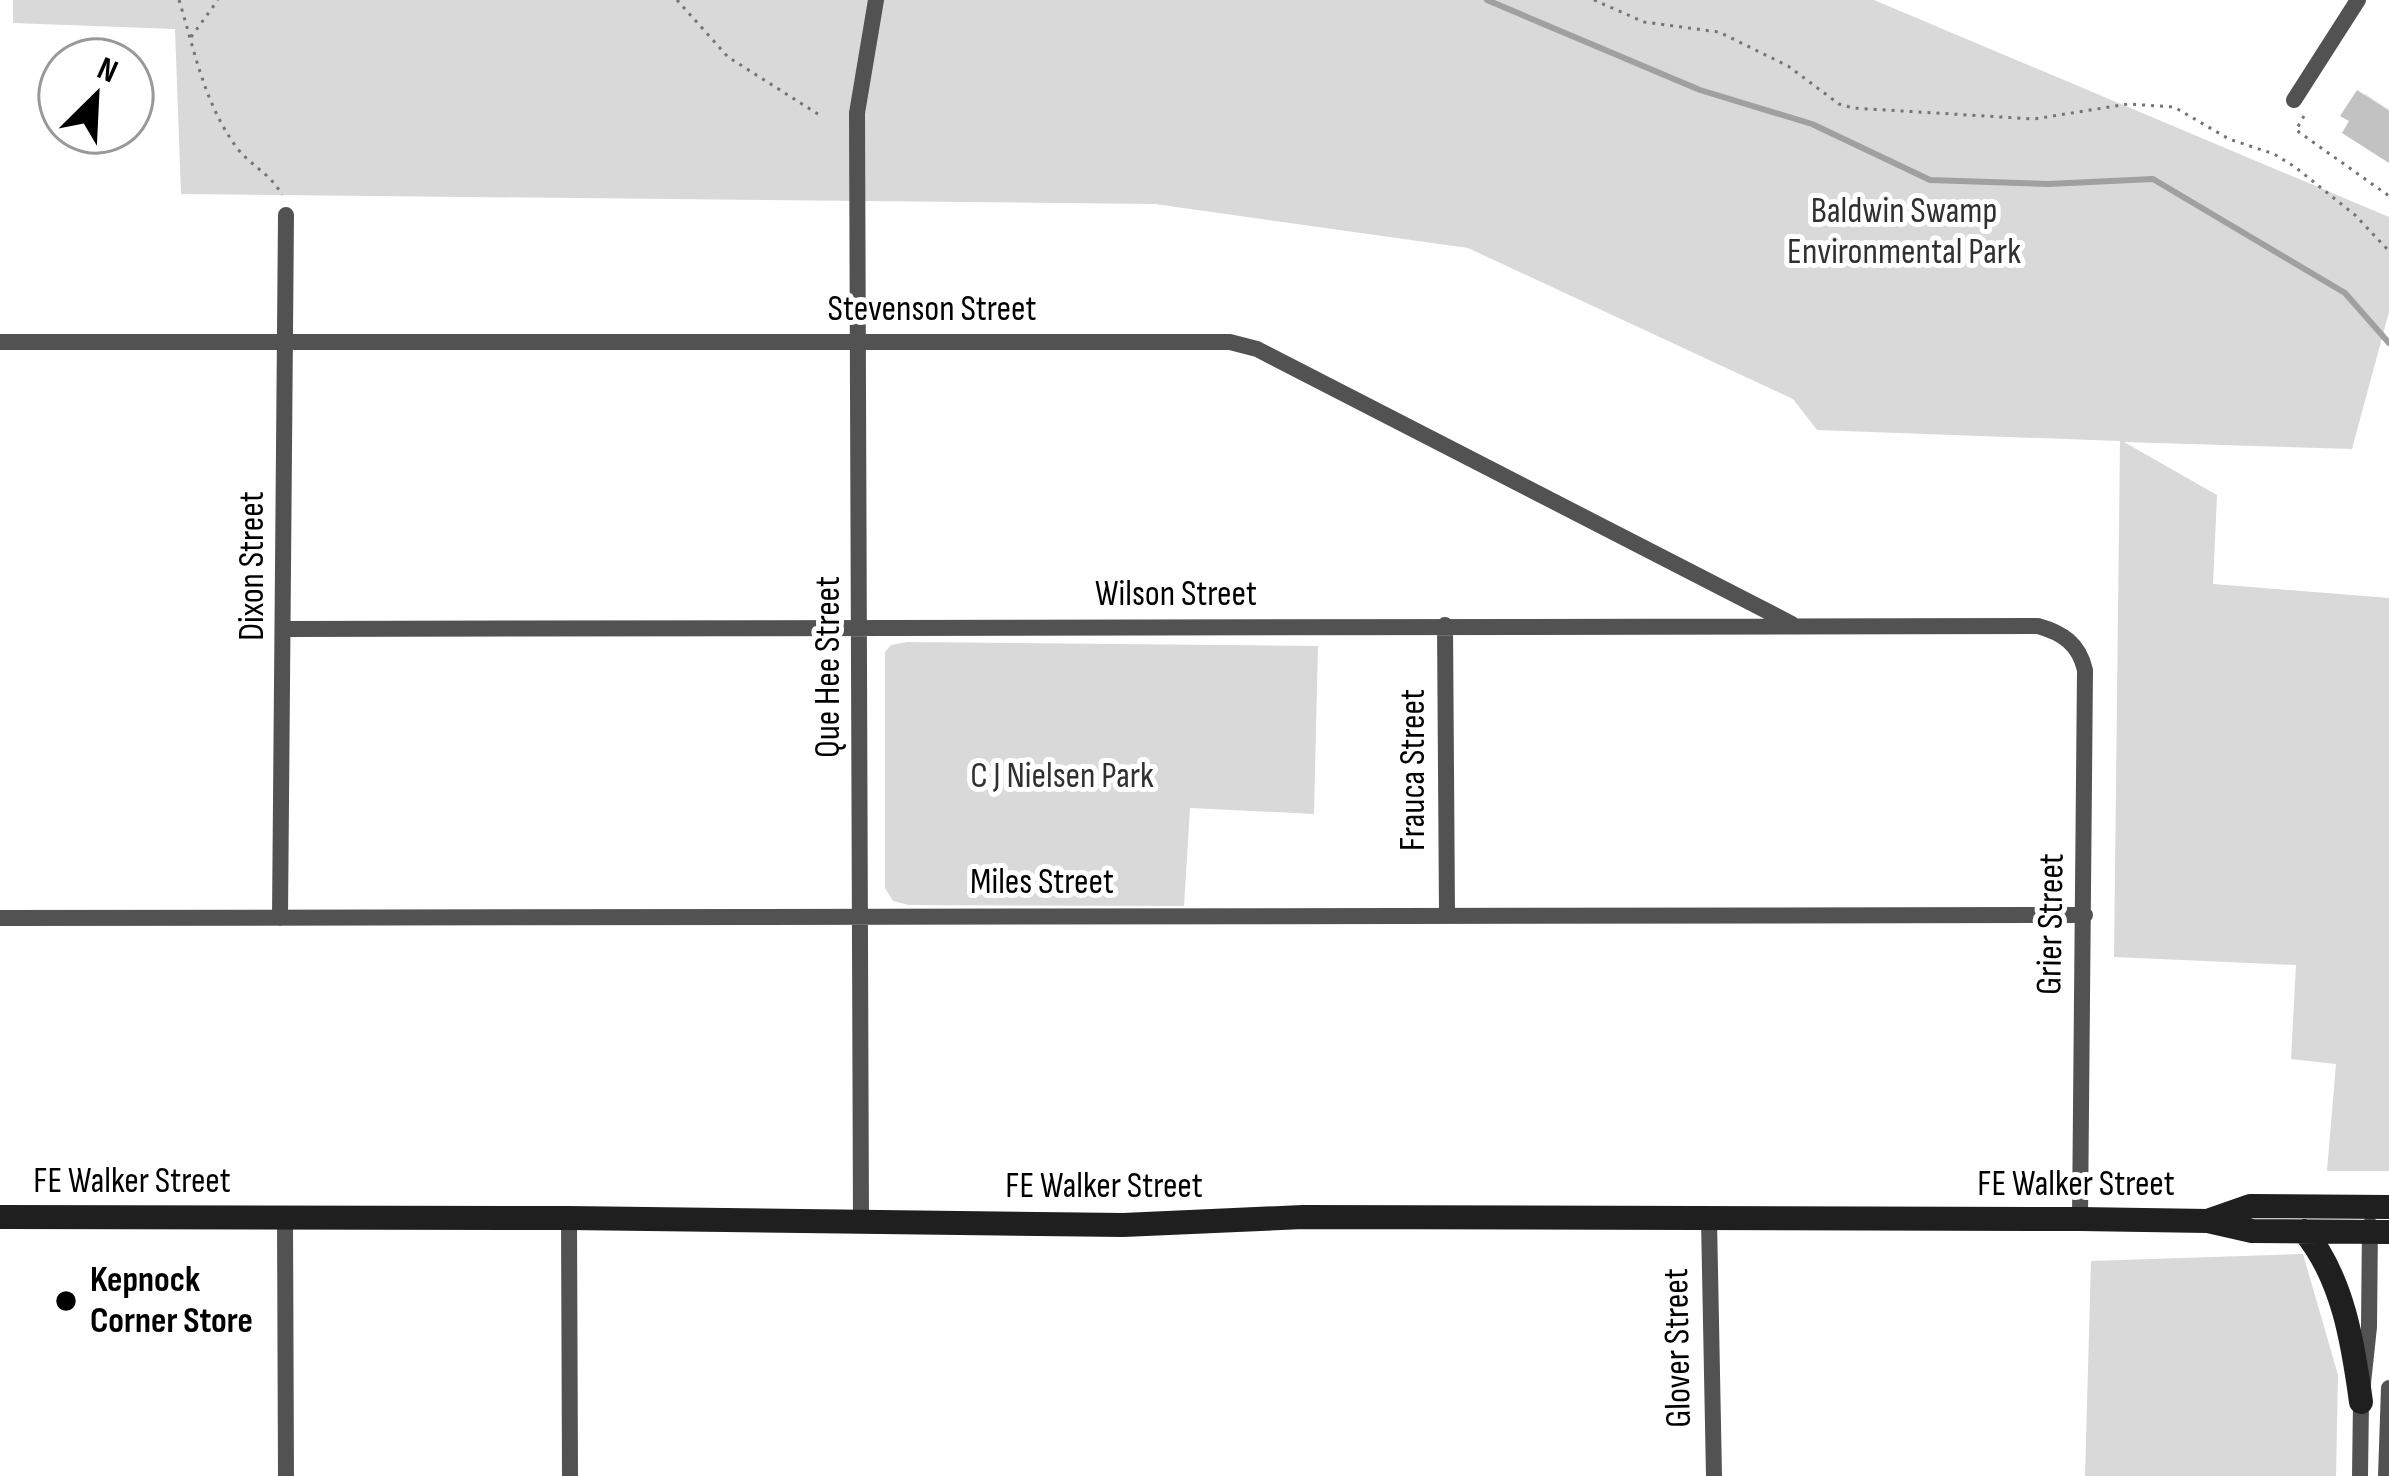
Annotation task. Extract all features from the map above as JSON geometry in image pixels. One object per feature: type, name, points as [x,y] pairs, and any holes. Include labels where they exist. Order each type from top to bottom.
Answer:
[{"type":"main road","name":"FE Walker Street","points":[[2208,1221],[2250,1206],[2379,1219]]},
{"type":"main road","name":"FE Walker Street","points":[[0,1217],[1124,1225],[1303,1217],[2080,1219],[2208,1221],[2252,1231],[2304,1232],[2379,1219]]},
{"type":"main road","points":[[2304,1232],[2320,1250],[2345,1316],[2361,1402]]},
{"type":"street","name":"Que Hee Street","points":[[861,1221],[857,112],[876,0]]},
{"type":"street","points":[[2301,105],[2358,0]]},
{"type":"street","name":"Dixon Street","points":[[280,918],[286,215]]},
{"type":"street","name":"Stevenson Street","points":[[0,342],[1244,344],[1796,626]]},
{"type":"street","name":"Frauca Street","points":[[1445,625],[1447,914]]},
{"type":"street","name":"Wilson Street","points":[[285,629],[2038,626],[2065,637]]},
{"type":"street","name":"Grier Street","points":[[2065,637],[2076,647],[2085,670],[2080,1219]]},
{"type":"street","name":"Miles Street","points":[[0,918],[2085,916]]},
{"type":"street","points":[[285,1217],[286,1476]]},
{"type":"street","points":[[569,1218],[570,1476]]},
{"type":"street","name":"Glover Street","points":[[1709,1219],[1714,1476]]},
{"type":"street","points":[[2360,1476],[2361,1402],[2379,1219]]},
{"type":"street","points":[[2386,1476],[2389,1388]]},
{"type":"path","points":[[179,0],[214,112],[240,153],[275,181],[287,204],[286,215]]},
{"type":"path","points":[[190,39],[218,0]]},
{"type":"path","points":[[676,0],[728,57],[820,116]]},
{"type":"path","points":[[1594,0],[1644,22],[1719,32],[1788,66],[1846,107],[2034,119],[2128,104],[2174,107],[2229,139],[2274,154],[2295,167],[2355,214],[2389,251]]},
{"type":"path","points":[[2301,105],[2296,130],[2389,196]]},
{"type":"green space","name":"Baldwin Swamp Environmental Park","points":[[13,0],[1874,0],[2389,217],[2389,312],[2352,449],[2124,442],[2217,495],[2213,584],[2389,598],[2389,1171],[2327,1171],[2336,1064],[2291,1059],[2296,965],[2114,957],[2120,441],[1817,430],[1793,399],[1468,248],[1155,204],[181,194],[175,29],[13,23]]},
{"type":"green space","name":"C J Nielsen Park","points":[[891,645],[1318,646],[1314,814],[1190,808],[1184,906],[909,905],[893,901],[885,888],[885,652]]},
{"type":"green space","points":[[2303,1254],[2338,1375],[2336,1476],[2085,1476],[2091,1261]]},
{"type":"building","points":[[2357,90],[2389,111],[2389,163],[2342,133],[2349,121],[2340,116]]},
{"type":"waterway","points":[[1487,0],[1700,90],[1812,124],[1930,180],[2048,184],[2153,179],[2345,293],[2389,343]]},
{"type":"place","name":"Kepnock Corner Store","points":[[66,1301]]}]
